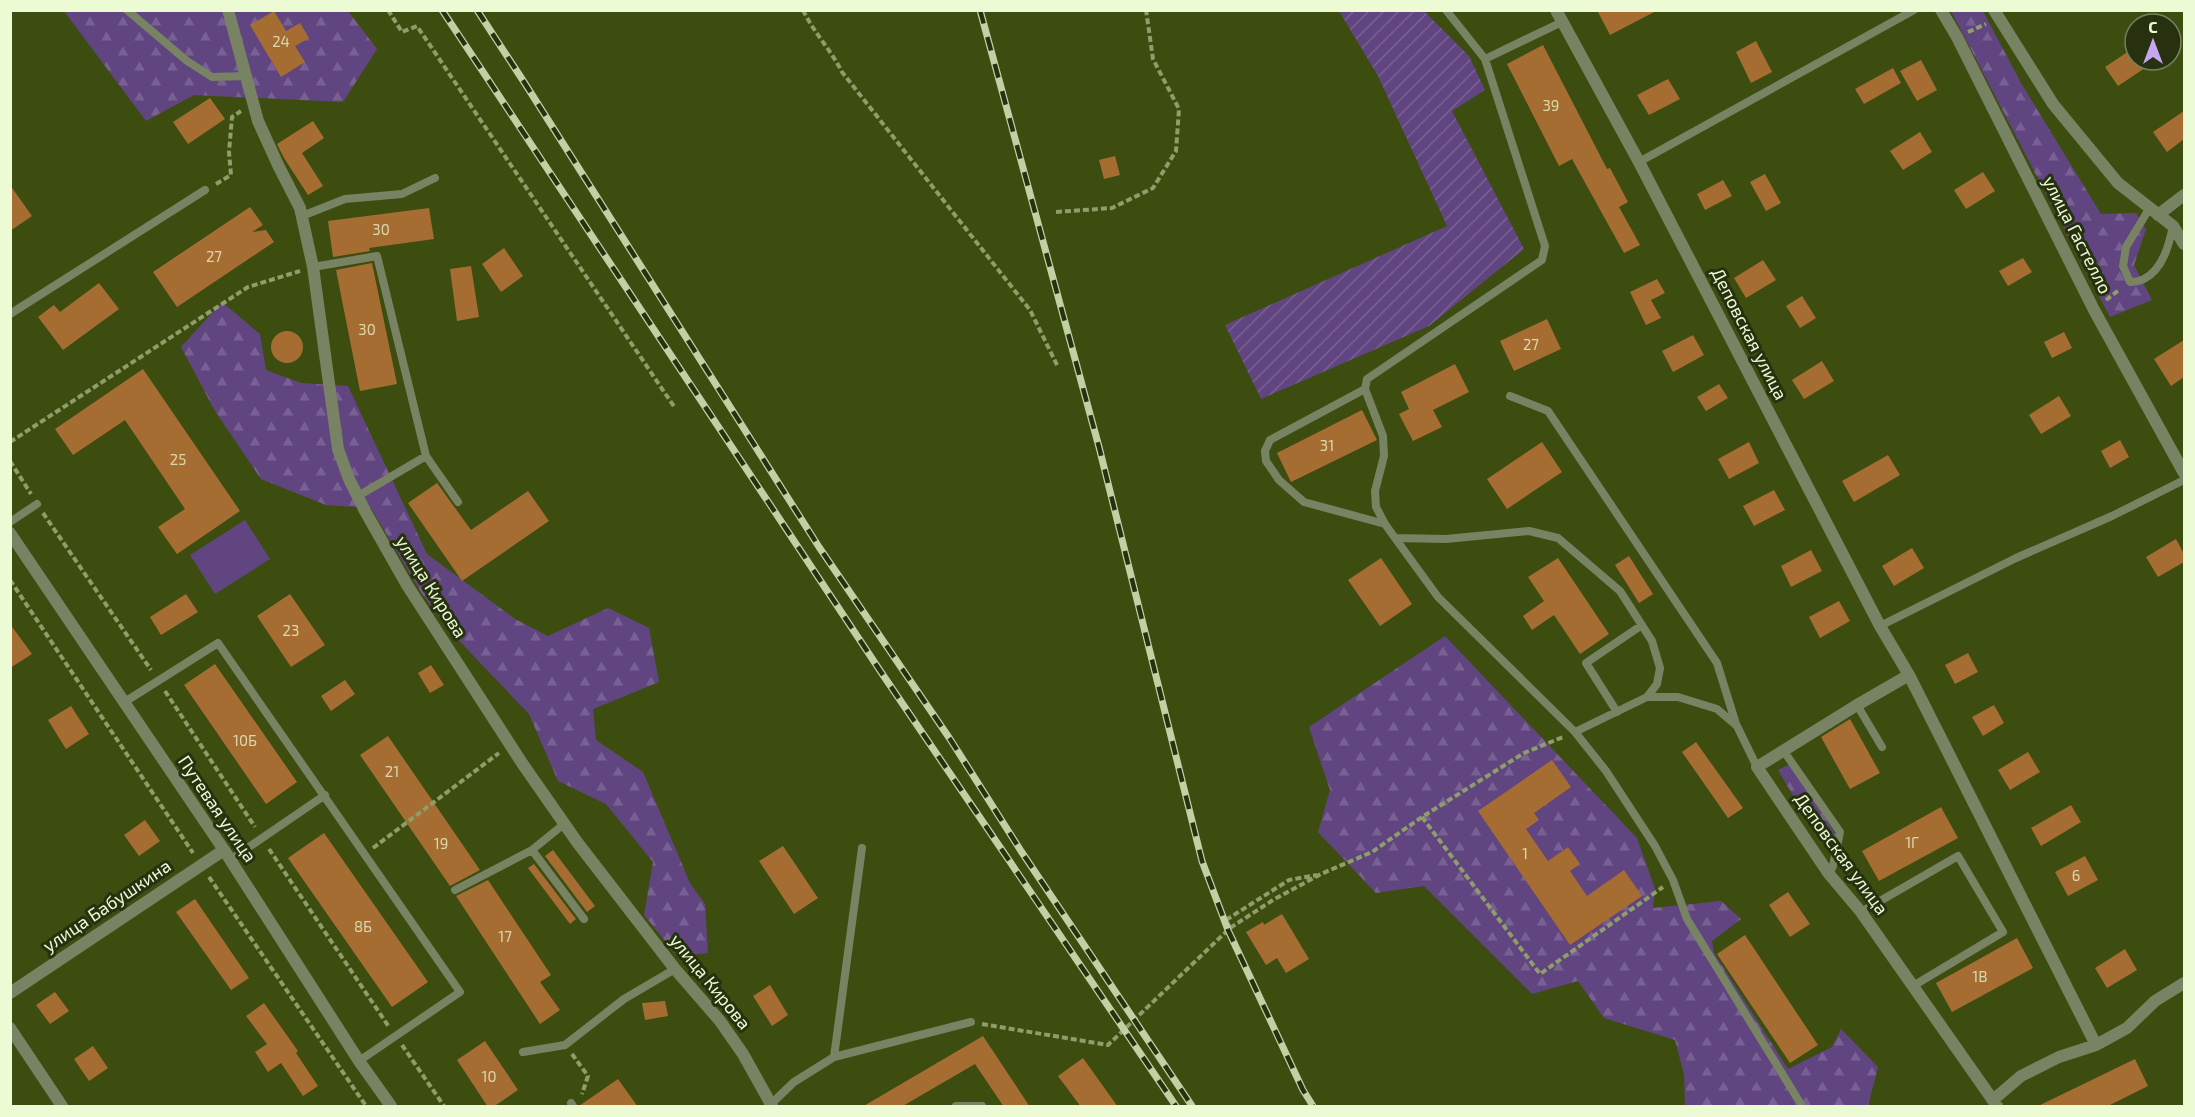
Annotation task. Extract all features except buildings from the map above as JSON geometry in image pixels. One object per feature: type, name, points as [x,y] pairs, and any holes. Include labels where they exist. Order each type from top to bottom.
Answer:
[{"type":"street","name":"улица Кирова","points":[[228,10],[258,121],[302,216],[313,267],[338,449],[358,496],[383,546],[510,745],[564,824],[675,969],[720,1021],[743,1054],[772,1105]]},
{"type":"street","name":"улица Гастелло","points":[[1941,10],[1957,37],[2094,310],[2184,473]]},
{"type":"street","points":[[1997,14],[2053,104],[2118,183],[2173,226],[2184,244]]},
{"type":"street","name":"Деповская улица","points":[[1559,16],[1639,162],[1880,626],[1908,675],[2096,1045]]},
{"type":"street","points":[[2154,212],[2184,195]]},
{"type":"street","name":"Путевая улица","points":[[10,533],[227,855],[358,1061],[391,1107]]},
{"type":"street","points":[[1757,767],[1908,675]]},
{"type":"street","name":"Деповская улица","points":[[1757,767],[1829,874],[1861,912],[1995,1103]]},
{"type":"street","name":"улица Бабушкина","points":[[10,993],[200,865],[227,855]]},
{"type":"street","points":[[1995,1103],[2021,1076],[2059,1057],[2096,1045],[2127,1028],[2155,1001],[2184,983]]},
{"type":"street","points":[[10,1028],[62,1107]]},
{"type":"lane","points":[[128,10],[187,61],[212,77],[246,76]]},
{"type":"lane","points":[[1446,10],[1485,59],[1545,246],[1542,260],[1367,379],[1365,389],[1383,436],[1384,456],[1375,491],[1376,507],[1385,524],[1438,597],[1575,732],[1606,771],[1673,880],[1687,919],[1802,1107]]},
{"type":"lane","points":[[1639,162],[1914,10]]},
{"type":"lane","points":[[1485,59],[1559,16]]},
{"type":"lane","points":[[302,216],[345,199],[402,194],[435,178]]},
{"type":"lane","points":[[10,314],[205,190]]},
{"type":"lane","points":[[2154,212],[2126,247],[2123,266],[2130,282],[2144,279],[2157,267],[2169,248],[2173,226]]},
{"type":"lane","points":[[313,267],[377,256],[426,456],[458,502]]},
{"type":"lane","points":[[1365,389],[1270,440],[1265,451],[1266,461],[1279,480],[1304,502],[1385,524]]},
{"type":"lane","points":[[1510,396],[1548,411],[1717,663],[1737,726],[1757,767]]},
{"type":"lane","points":[[358,496],[426,456]]},
{"type":"lane","points":[[1880,626],[2016,558],[2112,516],[2184,480]]},
{"type":"lane","points":[[10,522],[37,504]]},
{"type":"lane","points":[[1395,538],[1446,539],[1529,531],[1558,538],[1620,591],[1652,641],[1660,668],[1657,684],[1647,697],[1575,732]]},
{"type":"lane","points":[[1617,712],[1586,663],[1642,625]]},
{"type":"lane","points":[[123,703],[218,643],[460,992],[358,1061]]},
{"type":"lane","points":[[1647,697],[1678,697],[1717,709],[1737,726]]},
{"type":"lane","points":[[1857,705],[1882,747]]},
{"type":"lane","points":[[1783,750],[1840,832],[1833,866],[1829,874]]},
{"type":"lane","points":[[227,855],[262,838],[325,795]]},
{"type":"lane","points":[[455,890],[532,850],[564,824]]},
{"type":"lane","points":[[834,1057],[862,848]]},
{"type":"lane","points":[[532,850],[584,919]]},
{"type":"lane","points":[[1861,912],[1958,856],[2002,932],[1913,986]]},
{"type":"lane","points":[[524,1052],[565,1045],[624,999],[675,969]]},
{"type":"lane","points":[[772,1105],[794,1082],[834,1057],[971,1022]]},
{"type":"lane","points":[[956,1107],[982,1107]]},
{"type":"path","points":[[388,10],[402,32],[417,26],[675,408]]},
{"type":"path","points":[[803,10],[812,29],[833,54],[842,72],[1030,310],[1058,368]]},
{"type":"path","points":[[1056,212],[1112,208],[1154,188],[1176,151],[1179,109],[1153,59],[1146,10]]},
{"type":"path","points":[[1957,37],[1997,14]]},
{"type":"path","points":[[205,190],[231,175],[229,152],[232,117],[253,102]]},
{"type":"path","points":[[10,442],[248,287],[313,267]]},
{"type":"path","points":[[2094,310],[2130,282]]},
{"type":"path","points":[[10,461],[444,1107]]},
{"type":"path","points":[[10,580],[200,865],[366,1107]]},
{"type":"path","points":[[971,1022],[1108,1045],[1230,928],[1273,900],[1321,874],[1372,852],[1422,817],[1524,753],[1575,732]]},
{"type":"path","points":[[365,854],[510,745]]},
{"type":"path","points":[[1422,817],[1540,974],[1673,880]]},
{"type":"path","points":[[1230,928],[1226,920],[1289,880],[1321,874]]},
{"type":"path","points":[[565,1045],[588,1076],[581,1096]]},
{"type":"green space","points":[[64,11],[348,11],[377,49],[343,102],[194,95],[146,121]]},
{"type":"green space","points":[[1339,11],[1424,11],[1469,56],[1485,90],[1452,111],[1524,249],[1429,326],[1261,399],[1225,325],[1447,226],[1378,76]]},
{"type":"green space","points":[[1951,11],[1983,11],[2021,83],[2101,214],[2136,213],[2146,229],[2134,265],[2152,300],[2110,317]]},
{"type":"green space","points":[[222,302],[260,334],[266,370],[301,383],[348,386],[427,554],[515,619],[548,636],[608,608],[649,628],[659,682],[593,709],[596,740],[643,772],[690,883],[705,904],[708,953],[677,956],[644,915],[653,862],[606,804],[558,781],[529,714],[450,631],[422,594],[371,508],[326,505],[261,479],[215,411],[181,347]]},
{"type":"green space","points":[[245,520],[270,559],[215,594],[190,555]]},
{"type":"green space","points":[[1445,636],[1637,838],[1655,889],[1653,908],[1721,901],[1741,919],[1712,941],[1714,953],[1788,1069],[1832,1047],[1841,1029],[1878,1067],[1868,1106],[1685,1106],[1684,1074],[1675,1040],[1604,1018],[1578,981],[1532,994],[1424,886],[1376,893],[1318,832],[1330,790],[1309,727]]},
{"type":"green space","points":[[1792,763],[1836,835],[1821,843],[1778,770]]},
{"type":"railway","points":[[442,10],[883,675],[1176,1106]]},
{"type":"railway","points":[[477,10],[819,547],[950,739],[1021,851],[1192,1106]]},
{"type":"railway","points":[[980,10],[1099,447],[1202,861],[1228,930],[1303,1090],[1313,1106]]}]
